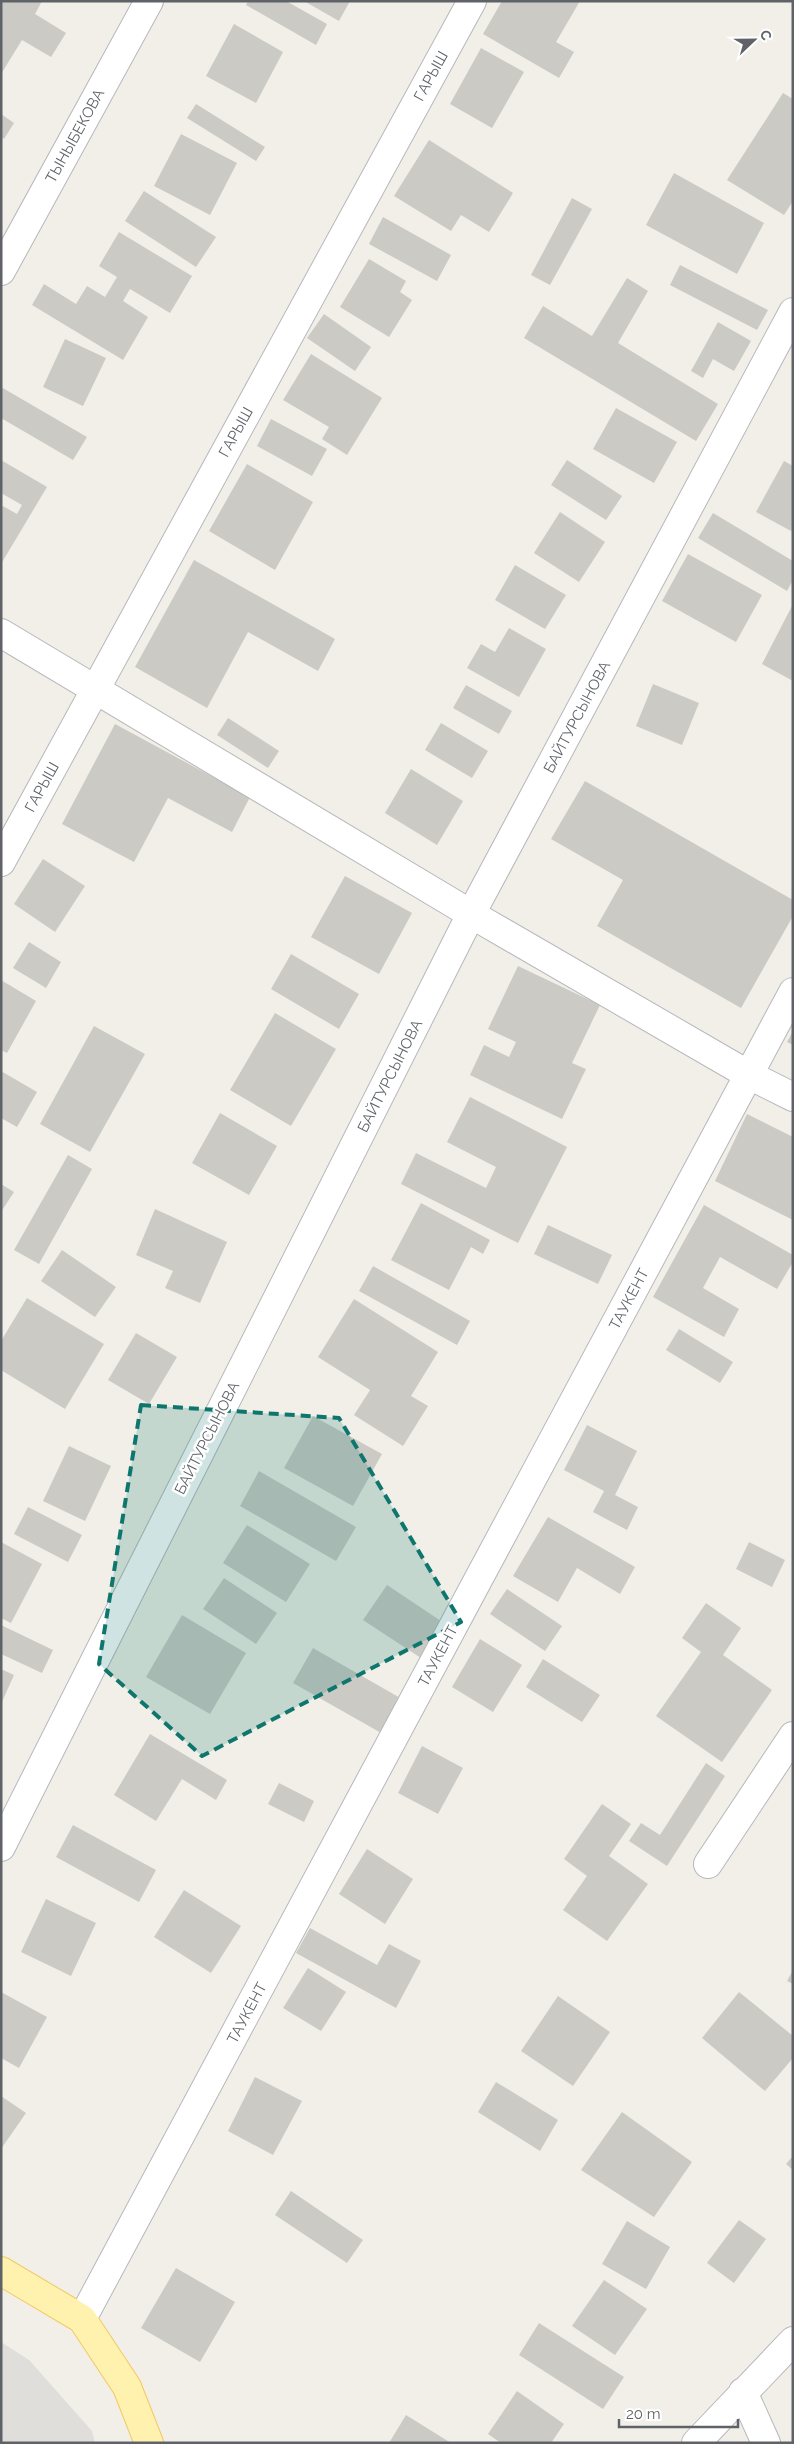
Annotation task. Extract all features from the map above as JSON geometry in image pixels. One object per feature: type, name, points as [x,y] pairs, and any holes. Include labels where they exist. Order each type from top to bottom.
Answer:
[{"type":"main road","points":[[1,2271],[82,2319],[127,2387],[149,2443]]},
{"type":"street","name":"ТЫНЫБЕКОВА","points":[[1,271],[149,1]]},
{"type":"street","name":"ГАРЫШ","points":[[1,862],[472,1]]},
{"type":"street","name":"БАЙТУРСЫНОВА","points":[[1,1847],[471,914],[793,312]]},
{"type":"street","points":[[1,633],[471,914],[749,1074],[793,1097]]},
{"type":"street","name":"ТАУКЕНТ","points":[[82,2319],[793,992]]},
{"type":"street","points":[[708,1864],[793,1736]]},
{"type":"street","points":[[696,2443],[793,2340]]},
{"type":"street","points":[[743,2392],[766,2443]]},
{"type":"highlighted area","points":[[141,1405],[339,1418],[461,1622],[202,1756],[99,1664]]},
{"type":"shaded area","points":[[1,2342],[29,2360],[92,2431],[95,2443],[1,2443]]},
{"type":"building","points":[[1,1],[42,1],[35,14],[66,33],[51,57],[22,40],[1,74]]},
{"type":"building","points":[[248,1],[286,1],[327,24],[316,45],[246,5]]},
{"type":"building","points":[[304,1],[350,1],[339,21]]},
{"type":"building","points":[[502,1],[580,1],[556,42],[574,52],[559,78],[483,34]]},
{"type":"building","points":[[234,24],[283,52],[256,103],[206,76]]},
{"type":"building","points":[[481,48],[524,72],[492,128],[450,104]]},
{"type":"building","points":[[783,93],[793,99],[793,201],[784,215],[727,180]]},
{"type":"building","points":[[196,104],[265,147],[256,161],[187,118]]},
{"type":"building","points":[[1,114],[14,123],[4,139],[1,137]]},
{"type":"building","points":[[181,134],[237,163],[210,215],[154,186]]},
{"type":"building","points":[[429,140],[513,193],[489,232],[461,215],[451,231],[394,196]]},
{"type":"building","points":[[674,173],[764,223],[737,274],[646,225]]},
{"type":"building","points":[[144,191],[216,237],[196,267],[125,221]]},
{"type":"building","points":[[572,198],[592,209],[550,285],[531,275]]},
{"type":"building","points":[[383,217],[451,255],[437,281],[369,244]]},
{"type":"building","points":[[119,232],[192,276],[170,313],[130,289],[123,301],[148,317],[123,360],[32,305],[44,284],[76,304],[87,286],[105,297],[117,277],[99,266]]},
{"type":"building","points":[[369,259],[406,281],[400,292],[412,300],[389,337],[340,307]]},
{"type":"building","points":[[680,265],[768,310],[757,330],[670,285]]},
{"type":"building","points":[[627,278],[648,291],[618,343],[718,404],[696,441],[524,338],[543,306],[592,336]]},
{"type":"building","points":[[324,314],[371,347],[355,371],[307,338]]},
{"type":"building","points":[[718,322],[751,341],[734,371],[713,359],[703,378],[691,371]]},
{"type":"building","points":[[65,339],[106,358],[83,406],[43,387]]},
{"type":"building","points":[[311,354],[382,398],[347,455],[322,439],[329,427],[283,400]]},
{"type":"building","points":[[1,387],[87,437],[73,460],[1,418]]},
{"type":"building","points":[[616,408],[677,442],[654,483],[593,449]]},
{"type":"building","points":[[271,419],[327,449],[312,476],[257,446]]},
{"type":"building","points":[[1,460],[47,487],[1,564],[1,505],[17,514],[22,505],[1,493]]},
{"type":"building","points":[[567,460],[622,496],[606,520],[551,485]]},
{"type":"building","points":[[784,461],[793,466],[793,528],[791,531],[756,512]]},
{"type":"building","points":[[247,464],[313,502],[275,570],[209,531]]},
{"type":"building","points":[[560,512],[605,542],[579,582],[534,553]]},
{"type":"building","points":[[713,513],[793,561],[793,580],[787,591],[698,538]]},
{"type":"building","points":[[688,554],[762,595],[736,642],[662,601]]},
{"type":"building","points":[[194,560],[335,639],[318,671],[248,632],[207,708],[135,667]]},
{"type":"building","points":[[515,565],[566,595],[545,629],[495,600]]},
{"type":"building","points":[[793,604],[793,681],[762,664]]},
{"type":"building","points":[[509,628],[546,649],[519,697],[467,668],[481,644],[495,652]]},
{"type":"building","points":[[653,684],[699,703],[682,745],[636,726]]},
{"type":"building","points":[[466,685],[512,711],[499,734],[453,708]]},
{"type":"building","points":[[228,718],[279,751],[268,768],[217,735]]},
{"type":"building","points":[[441,723],[488,751],[472,778],[425,750]]},
{"type":"building","points":[[115,724],[250,797],[232,832],[168,798],[134,862],[62,824]]},
{"type":"building","points":[[411,769],[463,801],[437,845],[385,813]]},
{"type":"building","points":[[585,781],[793,900],[793,916],[741,1008],[597,926],[623,880],[551,839]]},
{"type":"building","points":[[43,859],[85,886],[55,932],[14,904]]},
{"type":"building","points":[[345,876],[412,913],[379,974],[311,937]]},
{"type":"building","points":[[29,942],[61,962],[46,988],[13,968]]},
{"type":"building","points":[[291,954],[359,994],[339,1029],[271,989]]},
{"type":"building","points":[[518,966],[600,1005],[572,1063],[586,1069],[562,1119],[470,1075],[484,1045],[509,1057],[516,1042],[488,1029]]},
{"type":"building","points":[[1,980],[36,1001],[7,1053],[1,1050]]},
{"type":"building","points":[[275,1013],[336,1049],[291,1126],[230,1090]]},
{"type":"building","points":[[94,1026],[145,1054],[90,1152],[40,1124]]},
{"type":"building","points":[[793,1031],[793,1045],[787,1042]]},
{"type":"building","points":[[1,1071],[37,1092],[17,1127],[1,1118]]},
{"type":"building","points":[[470,1097],[567,1147],[518,1243],[401,1184],[416,1153],[486,1188],[496,1167],[447,1142]]},
{"type":"building","points":[[220,1113],[277,1146],[249,1195],[192,1163]]},
{"type":"building","points":[[747,1114],[793,1137],[793,1220],[715,1181]]},
{"type":"building","points":[[68,1155],[92,1169],[39,1264],[14,1250]]},
{"type":"building","points":[[1,1184],[14,1192],[1,1212]]},
{"type":"building","points":[[421,1203],[490,1240],[483,1254],[471,1247],[449,1290],[391,1260]]},
{"type":"building","points":[[704,1205],[793,1255],[793,1262],[777,1289],[720,1257],[703,1288],[739,1309],[724,1337],[653,1297]]},
{"type":"building","points":[[155,1209],[227,1242],[200,1303],[165,1288],[173,1271],[136,1255]]},
{"type":"building","points":[[548,1225],[612,1255],[598,1284],[534,1254]]},
{"type":"building","points":[[62,1250],[116,1287],[95,1317],[41,1281]]},
{"type":"building","points":[[373,1266],[470,1321],[457,1345],[359,1291]]},
{"type":"building","points":[[27,1298],[104,1344],[65,1409],[1,1370],[1,1341]]},
{"type":"building","points":[[354,1299],[438,1352],[411,1396],[428,1406],[403,1446],[354,1415],[370,1390],[318,1357]]},
{"type":"building","points":[[679,1329],[733,1362],[720,1383],[666,1350]]},
{"type":"building","points":[[136,1333],[177,1357],[149,1404],[108,1380]]},
{"type":"building","points":[[313,1416],[382,1454],[353,1506],[284,1468]]},
{"type":"building","points":[[587,1425],[637,1451],[615,1495],[638,1507],[627,1530],[593,1512],[604,1491],[564,1470]]},
{"type":"building","points":[[69,1446],[111,1466],[85,1521],[43,1501]]},
{"type":"building","points":[[259,1471],[356,1527],[336,1561],[240,1506]]},
{"type":"building","points":[[28,1507],[82,1535],[68,1562],[14,1534]]},
{"type":"building","points":[[548,1517],[635,1567],[620,1594],[577,1568],[558,1602],[513,1576]]},
{"type":"building","points":[[247,1525],[310,1564],[286,1602],[223,1563]]},
{"type":"building","points":[[1,1542],[42,1564],[11,1623],[1,1618]]},
{"type":"building","points":[[749,1542],[785,1560],[772,1587],[736,1569]]},
{"type":"building","points":[[224,1578],[277,1613],[256,1644],[203,1609]]},
{"type":"building","points":[[387,1585],[450,1627],[427,1662],[363,1620]]},
{"type":"building","points":[[507,1589],[562,1626],[545,1651],[490,1614]]},
{"type":"building","points":[[706,1603],[741,1628],[723,1655],[772,1690],[722,1762],[656,1716],[701,1652],[682,1638]]},
{"type":"building","points":[[182,1615],[246,1653],[210,1714],[146,1677]]},
{"type":"building","points":[[1,1625],[53,1650],[42,1673],[1,1654]]},
{"type":"building","points":[[480,1639],[522,1665],[493,1712],[452,1687]]},
{"type":"building","points":[[313,1648],[409,1703],[390,1738],[293,1683]]},
{"type":"building","points":[[543,1659],[600,1695],[582,1722],[526,1687]]},
{"type":"building","points":[[1,1669],[14,1675],[1,1704]]},
{"type":"building","points":[[150,1734],[227,1780],[216,1800],[182,1779],[156,1821],[114,1795]]},
{"type":"building","points":[[422,1746],[463,1768],[438,1814],[398,1793]]},
{"type":"building","points":[[706,1763],[725,1776],[667,1866],[629,1841],[641,1823],[660,1835]]},
{"type":"building","points":[[279,1783],[314,1801],[304,1822],[268,1804]]},
{"type":"building","points":[[602,1804],[631,1824],[609,1856],[648,1884],[607,1941],[563,1910],[587,1876],[564,1859]]},
{"type":"building","points":[[73,1825],[156,1870],[139,1902],[56,1857]]},
{"type":"building","points":[[367,1849],[413,1879],[385,1924],[339,1894]]},
{"type":"building","points":[[184,1890],[241,1926],[211,1973],[154,1937]]},
{"type":"building","points":[[46,1899],[96,1923],[71,1976],[21,1952]]},
{"type":"building","points":[[310,1928],[377,1965],[389,1944],[421,1961],[396,2008],[296,1953]]},
{"type":"building","points":[[308,1968],[346,1992],[321,2031],[283,2008]]},
{"type":"building","points":[[793,1970],[793,1984],[787,1981]]},
{"type":"building","points":[[1,1992],[47,2017],[19,2068],[1,2058]]},
{"type":"building","points":[[739,1992],[793,2036],[793,2058],[765,2091],[702,2038]]},
{"type":"building","points":[[558,1996],[610,2032],[573,2086],[521,2051]]},
{"type":"building","points":[[255,2077],[302,2101],[273,2155],[228,2131]]},
{"type":"building","points":[[496,2082],[558,2120],[540,2151],[478,2112]]},
{"type":"building","points":[[1,2096],[26,2113],[1,2149]]},
{"type":"building","points":[[622,2112],[692,2162],[654,2217],[581,2170]]},
{"type":"building","points":[[793,2156],[793,2170],[786,2164]]},
{"type":"building","points":[[291,2191],[363,2240],[347,2263],[275,2215]]},
{"type":"building","points":[[739,2220],[766,2239],[734,2283],[707,2263]]},
{"type":"building","points":[[627,2221],[670,2247],[646,2289],[602,2264]]},
{"type":"building","points":[[176,2268],[235,2302],[200,2362],[141,2328]]},
{"type":"building","points":[[604,2280],[647,2309],[615,2355],[572,2326]]},
{"type":"building","points":[[539,2323],[624,2377],[603,2409],[519,2355]]},
{"type":"building","points":[[517,2391],[564,2424],[551,2443],[501,2443],[488,2434]]},
{"type":"building","points":[[406,2415],[451,2443],[389,2443]]}]
